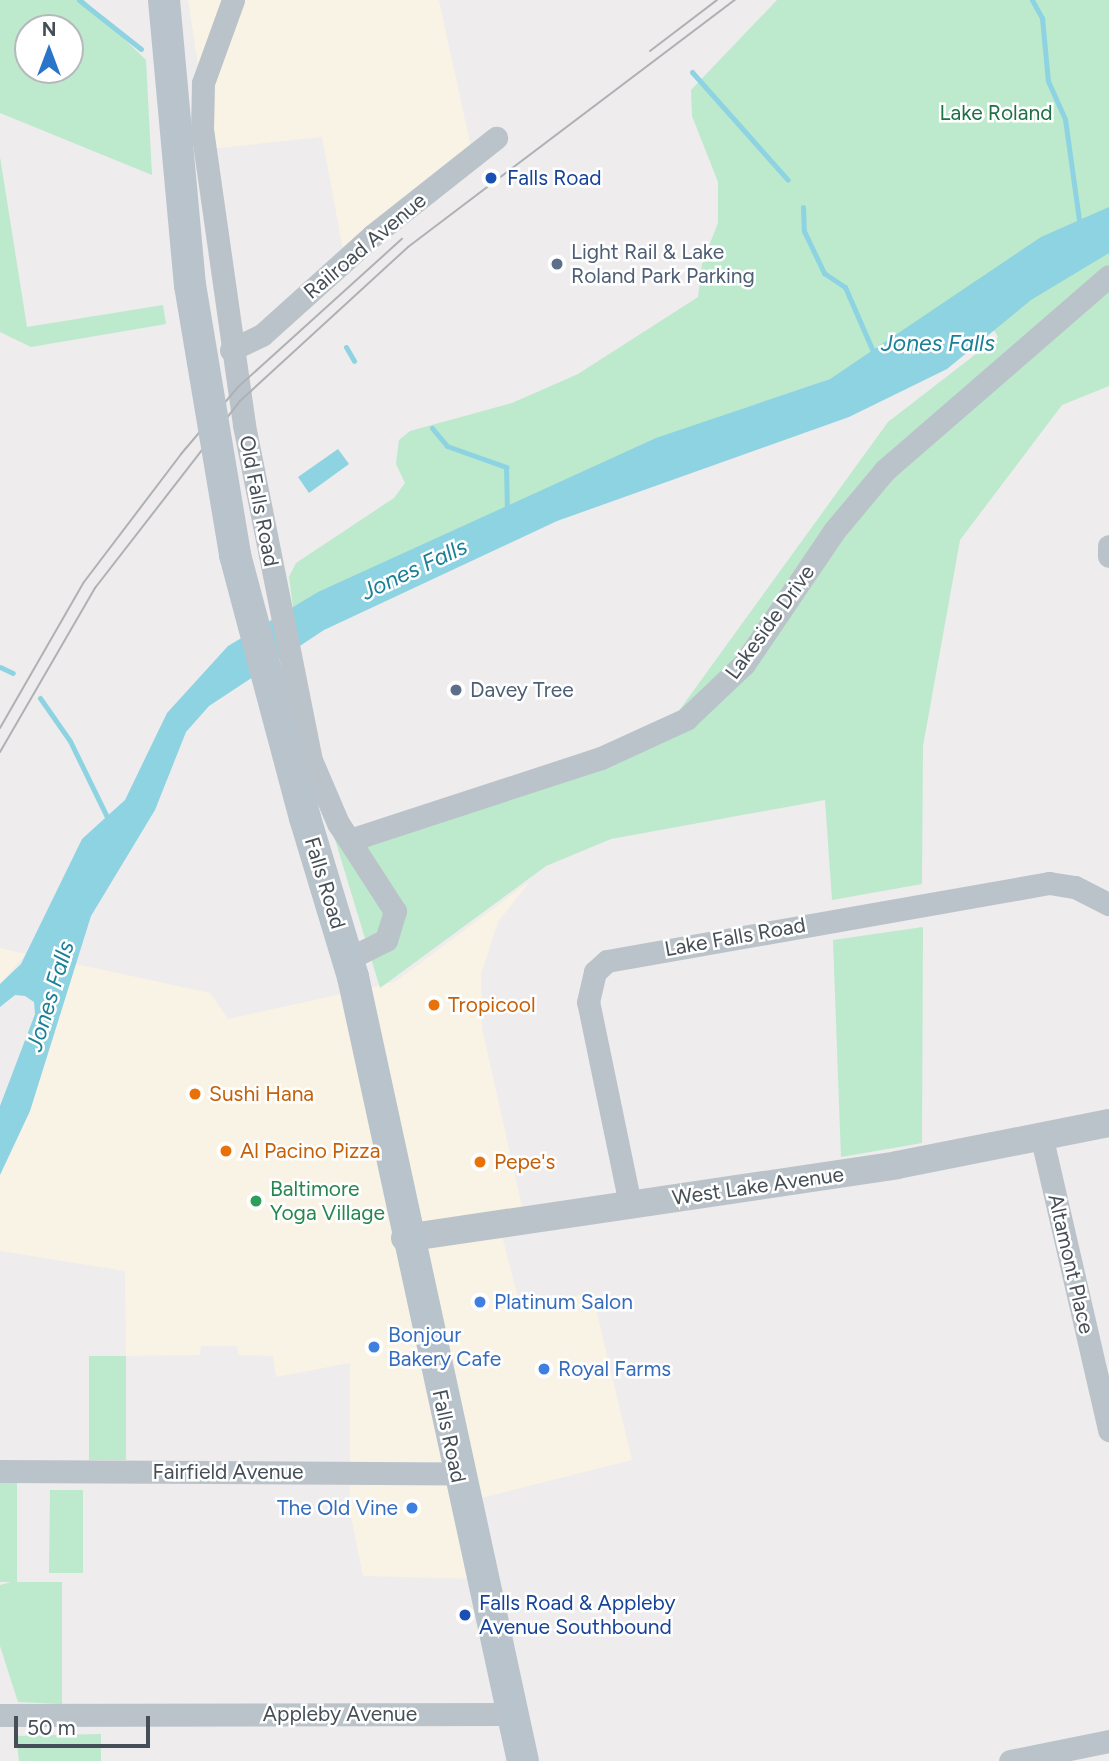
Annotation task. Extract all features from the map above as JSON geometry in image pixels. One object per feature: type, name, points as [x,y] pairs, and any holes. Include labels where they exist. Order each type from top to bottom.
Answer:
[{"type":"main road","name":"Falls Road","points":[[164,0],[190,285],[234,555],[305,818],[348,959],[405,1238],[523,1761]]},
{"type":"street","name":"Old Falls Road","points":[[233,0],[231,19],[208,60],[202,105],[231,350],[289,660],[320,786],[395,911],[386,940],[348,959]]},
{"type":"street","name":"Railroad Avenue","points":[[231,350],[262,335],[373,235],[496,138]]},
{"type":"street","name":"Lakeside Drive","points":[[350,840],[601,758],[686,719],[744,664],[834,531],[885,470],[1109,276]]},
{"type":"street","points":[[1109,546],[1109,556]]},
{"type":"street","name":"Lake Falls Road","points":[[630,1204],[588,1002],[592,979],[607,961],[1049,883],[1075,887],[1109,904]]},
{"type":"street","name":"West Lake Avenue","points":[[405,1238],[1042,1139],[1109,1123]]},
{"type":"street","name":"Altamont Place","points":[[1042,1139],[1109,1430]]},
{"type":"street","name":"Fairfield Avenue","points":[[0,1471],[457,1473]]},
{"type":"street","name":"Appleby Avenue","points":[[1,1715],[511,1714]]},
{"type":"street","points":[[1010,1761],[1109,1741]]},
{"type":"shaded area","points":[[188,0],[439,0],[472,152],[344,255],[322,137],[211,149]]},
{"type":"shaded area","points":[[530,881],[498,922],[481,974],[482,1028],[522,1207],[502,1236],[521,1309],[592,1292],[632,1460],[481,1498],[483,1579],[363,1576],[350,1511],[350,1363],[276,1377],[273,1356],[238,1355],[237,1346],[201,1346],[200,1355],[126,1356],[125,1271],[0,1251],[0,1175],[30,1111],[76,964],[210,993],[228,1019],[395,982]]},
{"type":"shaded area","points":[[0,948],[26,954],[0,984]]},
{"type":"green space","points":[[0,0],[84,0],[146,60],[152,175],[0,113]]},
{"type":"green space","name":"Lake Roland","points":[[777,0],[1109,0],[1109,386],[1062,405],[960,540],[923,746],[922,884],[832,900],[825,800],[611,839],[546,866],[380,988],[334,836],[561,765],[673,719],[888,422],[998,337],[970,290],[830,379],[656,439],[293,607],[289,577],[296,563],[394,498],[405,483],[396,464],[399,440],[410,431],[512,403],[578,374],[698,297],[702,264],[718,223],[718,182],[692,116],[691,90]]},
{"type":"green space","points":[[0,157],[27,327],[163,305],[166,324],[31,347],[0,332]]},
{"type":"green space","points":[[923,927],[922,1143],[841,1157],[833,940]]},
{"type":"green space","points":[[89,1356],[126,1356],[126,1460],[89,1460]]},
{"type":"green space","points":[[0,1481],[17,1482],[17,1582],[62,1582],[62,1704],[18,1702],[0,1646],[0,1585],[11,1582],[0,1582]]},
{"type":"green space","points":[[50,1490],[83,1490],[83,1573],[49,1573]]},
{"type":"green space","points":[[101,1734],[101,1761],[19,1761],[16,1736]]},
{"type":"water","name":"Jones Falls","points":[[1109,207],[1109,253],[1031,300],[947,369],[849,417],[557,521],[324,630],[209,706],[186,732],[155,810],[91,916],[30,1111],[0,1175],[0,1106],[35,1014],[34,1002],[25,996],[15,995],[0,1007],[0,984],[21,964],[82,839],[125,800],[167,713],[228,646],[318,592],[656,438],[830,379],[1041,237]]},
{"type":"water","points":[[338,449],[349,464],[309,493],[298,477]]},
{"type":"waterway","points":[[79,0],[141,49]]},
{"type":"waterway","points":[[1032,0],[1042,18],[1048,81],[1065,119],[1080,227]]},
{"type":"waterway","points":[[692,72],[788,180]]},
{"type":"waterway","points":[[803,207],[804,231],[824,273],[845,287],[875,356]]},
{"type":"waterway","points":[[346,347],[354,361]]},
{"type":"waterway","points":[[432,428],[447,446],[506,467],[507,512]]},
{"type":"waterway","points":[[0,667],[13,673]]},
{"type":"waterway","points":[[40,698],[70,741],[110,823]]},
{"type":"tram line","points":[[650,51],[717,0]]},
{"type":"tram line","points":[[0,752],[95,588],[240,401],[408,247],[735,0]]},
{"type":"tram line","points":[[0,728],[84,582],[181,454],[238,387],[402,239]]},
{"type":"place","name":"Falls Road","points":[[491,178]]},
{"type":"place","name":"Light Rail & Lake Roland Park Parking","points":[[557,264]]},
{"type":"place","name":"Davey Tree","points":[[456,690]]},
{"type":"place","name":"Tropicool","points":[[434,1005]]},
{"type":"place","name":"Sushi Hana","points":[[195,1094]]},
{"type":"place","name":"Al Pacino Pizza","points":[[226,1151]]},
{"type":"place","name":"Pepe's","points":[[480,1162]]},
{"type":"place","name":"Baltimore Yoga Village","points":[[256,1201]]},
{"type":"place","name":"Platinum Salon","points":[[480,1302]]},
{"type":"place","name":"Bonjour Bakery Cafe","points":[[374,1347]]},
{"type":"place","name":"Royal Farms","points":[[544,1369]]},
{"type":"place","name":"The Old Vine","points":[[412,1508]]},
{"type":"place","name":"Falls Road & Appleby Avenue Southbound","points":[[465,1615]]}]
